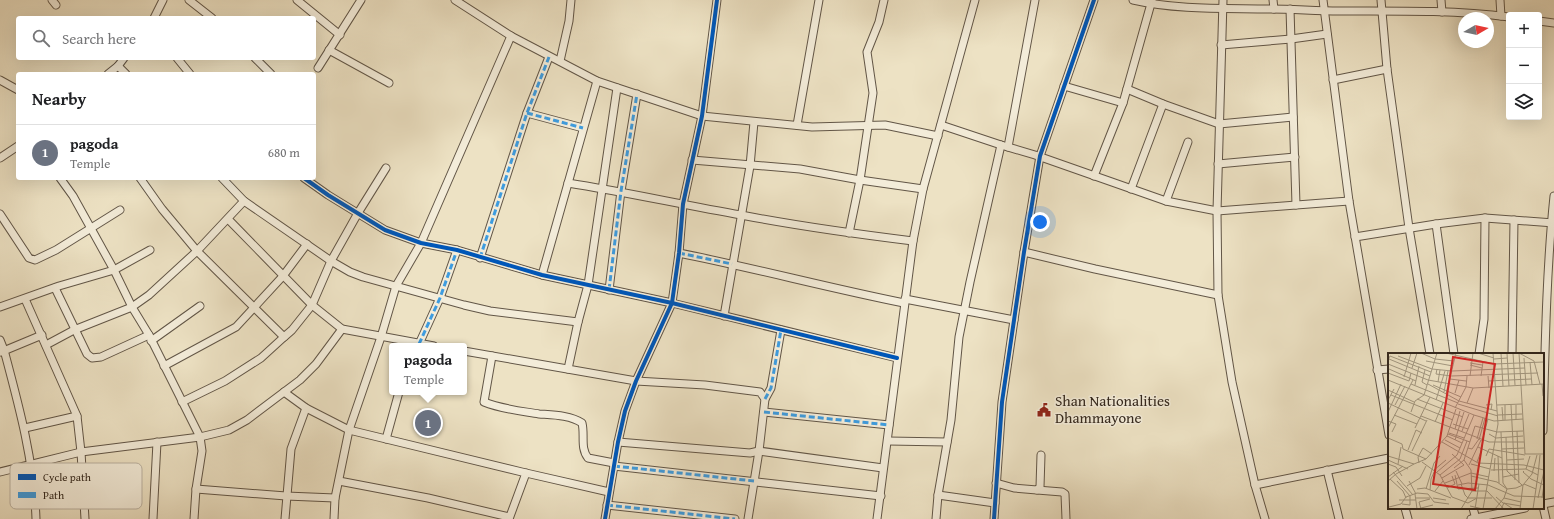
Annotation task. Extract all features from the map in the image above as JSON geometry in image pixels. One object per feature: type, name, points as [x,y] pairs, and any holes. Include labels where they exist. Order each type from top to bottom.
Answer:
[{"type":"street","points":[[189,0],[209,16]]},
{"type":"street","points":[[297,0],[340,35]]},
{"type":"street","points":[[318,68],[361,0]]},
{"type":"street","points":[[455,0],[511,36],[597,81],[702,116],[812,127],[869,124],[885,125],[938,136]]},
{"type":"street","points":[[560,61],[569,21],[571,0]]},
{"type":"street","points":[[606,519],[609,492],[625,411],[636,381],[672,303],[679,253],[683,204],[702,116],[717,0]]},
{"type":"street","points":[[797,126],[819,0]]},
{"type":"street","points":[[849,233],[860,180],[873,93],[867,52],[879,22],[884,0]]},
{"type":"street","points":[[877,519],[913,241],[923,189],[975,0]]},
{"type":"street","points":[[936,519],[938,495],[951,420],[959,337],[1005,146],[1035,0]]},
{"type":"street","points":[[994,519],[1002,402],[1040,156],[1094,0]]},
{"type":"street","points":[[1133,0],[1222,8],[1442,12],[1506,17]]},
{"type":"street","points":[[1223,0],[1217,211],[1218,295],[1232,382],[1255,485],[1265,519]]},
{"type":"street","points":[[1273,0],[1274,9]]},
{"type":"street","points":[[1322,0],[1349,201],[1388,430]]},
{"type":"street","points":[[1381,0],[1387,69],[1409,228],[1430,353]]},
{"type":"street","points":[[1441,0],[1442,12]]},
{"type":"street","points":[[1500,0],[1501,16]]},
{"type":"street","points":[[155,16],[161,1]]},
{"type":"street","points":[[1094,176],[1123,103],[1151,2]]},
{"type":"street","points":[[1290,9],[1296,205]]},
{"type":"street","points":[[1542,21],[1554,23]]},
{"type":"street","points":[[1221,45],[1291,39],[1327,34]]},
{"type":"street","points":[[334,519],[335,498],[349,430],[381,337],[396,286],[421,243],[511,36]]},
{"type":"street","points":[[329,50],[389,83]]},
{"type":"street","points":[[480,258],[527,113],[549,57]]},
{"type":"street","points":[[110,72],[122,60]]},
{"type":"street","points":[[179,60],[188,72]]},
{"type":"street","points":[[257,60],[269,72]]},
{"type":"street","points":[[118,66],[124,72]]},
{"type":"street","points":[[1333,80],[1387,69]]},
{"type":"street","points":[[0,80],[16,89]]},
{"type":"street","points":[[542,276],[597,81]]},
{"type":"street","points":[[1064,86],[1123,103]]},
{"type":"street","points":[[568,369],[588,285],[617,88]]},
{"type":"street","points":[[1127,89],[1163,104],[1220,124],[1293,117]]},
{"type":"street","points":[[609,290],[621,191],[637,94]]},
{"type":"street","points":[[1131,189],[1163,104]]},
{"type":"street","points":[[527,113],[583,128]]},
{"type":"street","points":[[724,316],[750,166],[754,122]]},
{"type":"street","points":[[941,125],[1040,156],[1166,201],[1217,211],[1349,201]]},
{"type":"street","points":[[1166,201],[1188,142]]},
{"type":"street","points":[[0,158],[16,147]]},
{"type":"street","points":[[1218,164],[1295,157]]},
{"type":"street","points":[[692,160],[800,169],[860,180],[923,189]]},
{"type":"street","points":[[182,402],[225,381],[261,358],[292,330],[312,305],[331,260],[386,168]]},
{"type":"street","points":[[61,180],[73,196],[114,270],[200,437],[202,451],[196,489],[194,519]]},
{"type":"street","points":[[141,180],[162,209],[197,251],[284,337]]},
{"type":"street","points":[[224,180],[244,201],[350,272],[363,277],[490,311],[578,322]]},
{"type":"street","points":[[307,180],[328,195],[385,230],[421,243],[458,250],[542,276],[672,303],[897,358]]},
{"type":"street","points":[[568,183],[621,191],[741,215],[849,233],[913,241]]},
{"type":"street","points":[[1544,369],[1550,319],[1554,196]]},
{"type":"street","points":[[46,345],[74,330],[132,307],[149,295],[197,251],[244,201]]},
{"type":"street","points":[[0,214],[29,258],[35,260],[56,250],[120,210]]},
{"type":"street","points":[[1355,237],[1485,218],[1553,223]]},
{"type":"street","points":[[1479,353],[1484,319],[1485,218]]},
{"type":"street","points":[[228,219],[312,305],[342,330],[409,343]]},
{"type":"street","points":[[1512,353],[1514,220]]},
{"type":"street","points":[[1436,224],[1454,353]]},
{"type":"street","points":[[164,366],[236,327],[283,276],[307,244]]},
{"type":"street","points":[[0,306],[25,299],[58,286],[114,270],[150,250]]},
{"type":"street","points":[[415,343],[440,298],[458,250]]},
{"type":"street","points":[[1024,252],[1095,269],[1218,295]]},
{"type":"street","points":[[679,253],[732,264],[838,290],[1014,320]]},
{"type":"street","points":[[55,288],[74,330],[87,354],[92,358],[101,357],[150,338],[200,306]]},
{"type":"street","points":[[25,299],[77,416],[82,463]]},
{"type":"street","points":[[35,463],[81,452],[200,437],[229,430],[247,420],[300,380],[316,364],[342,330]]},
{"type":"street","points":[[748,519],[759,451],[765,398],[771,388],[781,330]]},
{"type":"street","points":[[2,351],[42,335]]},
{"type":"street","points":[[0,340],[25,428],[31,463]]},
{"type":"street","points":[[467,352],[636,381],[705,385],[760,392],[765,398]]},
{"type":"street","points":[[492,356],[484,402],[493,406],[518,411],[572,418],[582,423],[584,436],[582,446],[588,458],[614,464],[881,496]]},
{"type":"street","points":[[1377,370],[1388,369]]},
{"type":"street","points":[[284,392],[306,408],[349,430],[609,492]]},
{"type":"street","points":[[386,439],[398,395]]},
{"type":"street","points":[[285,519],[291,449],[306,408]]},
{"type":"street","points":[[764,412],[890,425]]},
{"type":"street","points":[[25,428],[77,416]]},
{"type":"street","points":[[888,440],[947,442]]},
{"type":"street","points":[[153,519],[157,442]]},
{"type":"street","points":[[618,442],[750,453],[759,451],[883,468]]},
{"type":"street","points":[[1037,490],[1040,488],[1041,455]]},
{"type":"street","points":[[1255,485],[1388,458]]},
{"type":"street","points":[[0,472],[10,469]]},
{"type":"street","points":[[1327,470],[1339,519]]},
{"type":"street","points":[[339,481],[428,498],[509,518],[526,473]]},
{"type":"street","points":[[996,483],[1014,488],[1062,492],[1064,494],[1066,519]]},
{"type":"street","points":[[196,489],[335,498]]},
{"type":"street","points":[[938,495],[995,503]]},
{"type":"street","points":[[1544,505],[1554,502]]},
{"type":"street","points":[[607,505],[735,519]]},
{"type":"street","points":[[35,509],[36,519]]},
{"type":"street","points":[[84,509],[85,519]]},
{"type":"street","points":[[1405,509],[1408,519]]},
{"type":"street","points":[[1473,509],[1474,519],[1520,509]]},
{"type":"street","points":[[1544,509],[1546,519]]},
{"type":"marked path","points":[[480,258],[527,113],[549,57]]},
{"type":"marked path","points":[[609,290],[621,191],[637,94]]},
{"type":"marked path","points":[[527,113],[583,128]]},
{"type":"marked path","points":[[419,343],[440,298],[457,250]]},
{"type":"marked path","points":[[679,253],[732,264]]},
{"type":"marked path","points":[[765,399],[771,388],[781,330]]},
{"type":"marked path","points":[[764,412],[889,425]]},
{"type":"marked path","points":[[614,466],[754,481]]},
{"type":"marked path","points":[[607,505],[735,519]]},
{"type":"cycle path","points":[[605,519],[618,442],[625,411],[636,381],[672,303],[679,253],[683,204],[702,116],[717,0]]},
{"type":"cycle path","points":[[994,519],[1002,402],[1040,156],[1094,0]]},
{"type":"cycle path","points":[[307,180],[328,195],[385,230],[421,243],[457,250],[542,275],[672,303],[897,358]]},
{"type":"place","name":"Shan Nationalities Dhammayone","points":[[1044,410]]},
{"type":"place","name":"pagoda","points":[[428,423]]}]
